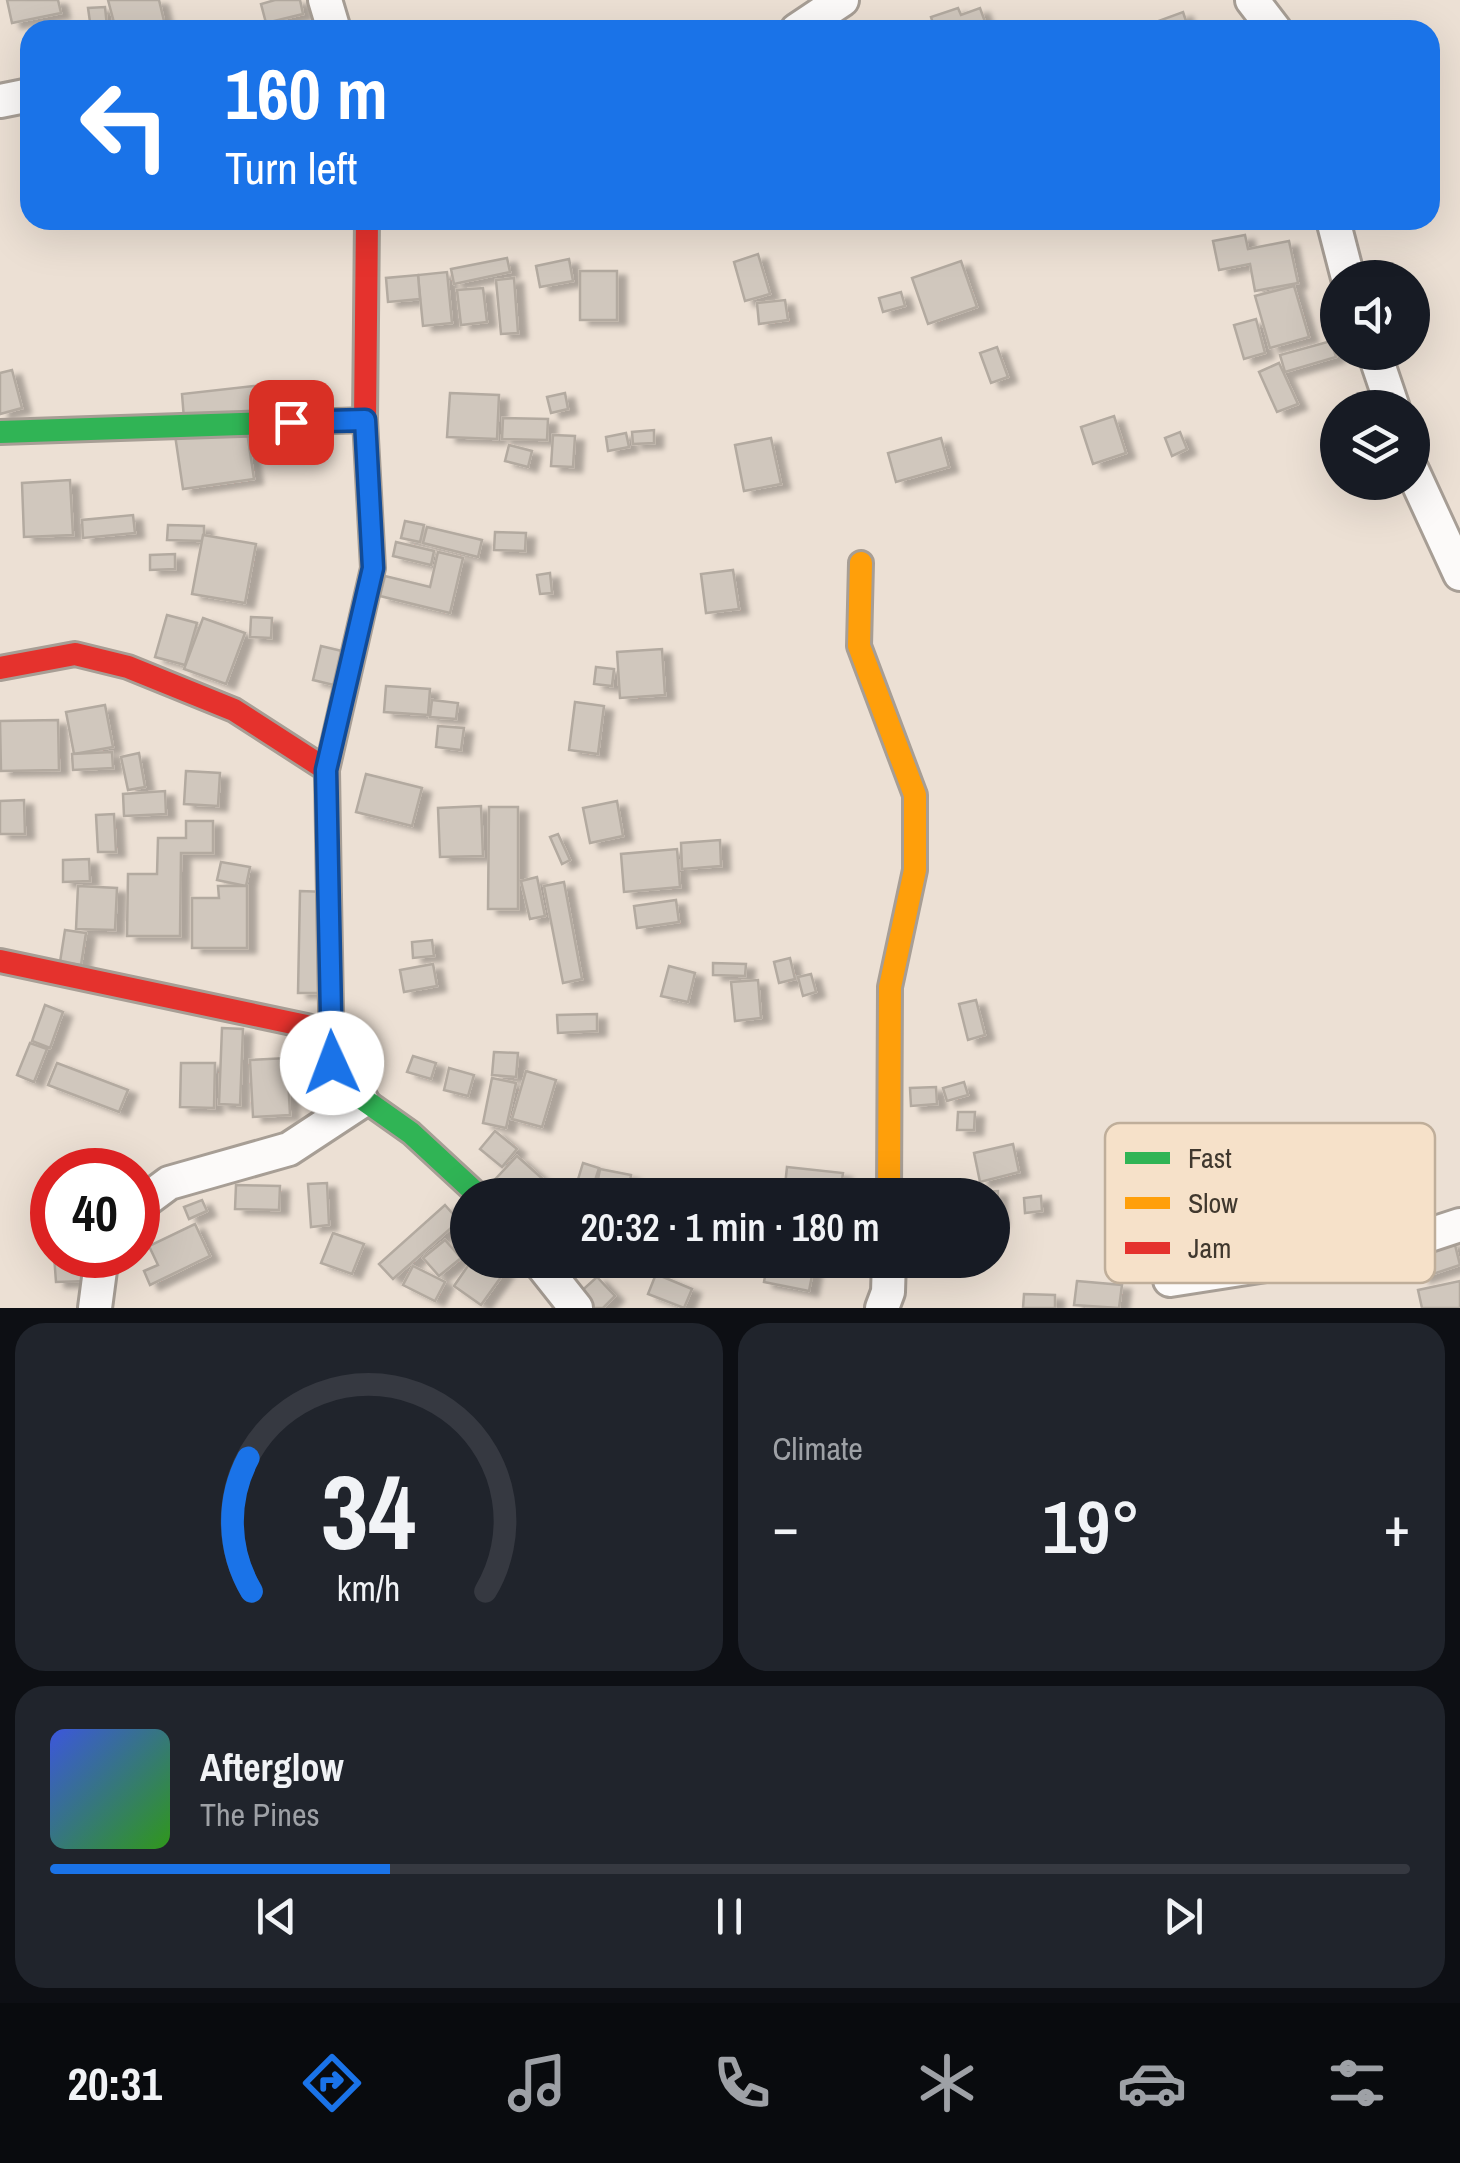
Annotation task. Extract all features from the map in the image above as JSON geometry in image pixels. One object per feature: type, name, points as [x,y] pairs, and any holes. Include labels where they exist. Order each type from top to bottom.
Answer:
[{"type":"street","points":[[812,20],[842,0]]},
{"type":"street","points":[[1252,0],[1267,20]]},
{"type":"street","points":[[369,230],[365,420],[373,568],[326,770],[332,1063],[340,1082],[362,1101],[401,1124],[460,1178]]},
{"type":"street","points":[[1336,230],[1343,260]]},
{"type":"street","points":[[0,432],[365,420]]},
{"type":"street","points":[[1426,500],[1460,574]]},
{"type":"street","points":[[861,562],[858,646],[915,795],[914,870],[890,987],[889,1178]]},
{"type":"street","points":[[0,668],[75,654],[128,667],[234,710],[326,770]]},
{"type":"street","points":[[0,961],[330,1031]]},
{"type":"street","points":[[160,1190],[169,1183],[289,1149],[362,1101]]},
{"type":"street","points":[[1435,1233],[1460,1225]]},
{"type":"street","points":[[95,1308],[99,1278]]},
{"type":"street","points":[[552,1278],[576,1308]]},
{"type":"street","points":[[882,1308],[888,1278]]},
{"type":"building","points":[[7,0],[58,0],[61,13],[12,23]]},
{"type":"building","points":[[108,0],[159,0],[164,20],[113,20]]},
{"type":"building","points":[[300,0],[303,14],[265,20],[261,4]]},
{"type":"building","points":[[105,7],[106,20],[90,20],[88,8]]},
{"type":"building","points":[[958,8],[961,15],[980,8],[984,20],[932,20],[931,17]]},
{"type":"building","points":[[1183,12],[1186,20],[1161,20]]},
{"type":"building","points":[[1245,235],[1248,249],[1289,241],[1298,283],[1255,291],[1250,264],[1219,270],[1213,241]]},
{"type":"building","points":[[758,254],[770,294],[745,301],[734,262]]},
{"type":"building","points":[[507,258],[510,272],[454,284],[451,269]]},
{"type":"building","points":[[569,259],[573,281],[540,287],[536,266]]},
{"type":"building","points":[[961,261],[977,307],[928,324],[912,278]]},
{"type":"building","points":[[580,271],[617,271],[617,320],[580,320]]},
{"type":"building","points":[[447,272],[452,323],[423,326],[418,275]]},
{"type":"building","points":[[418,275],[420,299],[388,302],[386,278]]},
{"type":"building","points":[[514,278],[518,333],[501,334],[496,280]]},
{"type":"building","points":[[1294,286],[1309,337],[1270,348],[1255,296]]},
{"type":"building","points":[[483,288],[487,322],[461,325],[457,290]]},
{"type":"building","points":[[901,292],[905,306],[883,312],[879,298]]},
{"type":"building","points":[[785,300],[788,320],[759,324],[757,303]]},
{"type":"building","points":[[1256,319],[1265,353],[1244,359],[1234,325]]},
{"type":"building","points":[[1320,344],[1320,362],[1285,372],[1280,355]]},
{"type":"building","points":[[997,347],[1008,377],[991,383],[980,353]]},
{"type":"building","points":[[1279,363],[1298,404],[1277,412],[1259,372]]},
{"type":"building","points":[[12,370],[22,408],[0,414],[0,373]]},
{"type":"building","points":[[291,382],[294,408],[184,419],[182,394]]},
{"type":"building","points":[[450,393],[499,395],[497,439],[447,437]]},
{"type":"building","points":[[565,393],[568,409],[551,413],[547,397]]},
{"type":"building","points":[[1114,416],[1126,453],[1093,464],[1081,427]]},
{"type":"building","points":[[503,418],[548,419],[547,440],[502,439]]},
{"type":"building","points":[[246,425],[254,479],[183,489],[175,435]]},
{"type":"building","points":[[654,430],[654,443],[633,444],[632,432]]},
{"type":"building","points":[[1180,432],[1187,449],[1172,456],[1165,438]]},
{"type":"building","points":[[626,433],[629,447],[608,451],[606,437]]},
{"type":"building","points":[[553,435],[575,436],[573,467],[551,466]]},
{"type":"building","points":[[771,438],[781,484],[744,491],[735,445]]},
{"type":"building","points":[[941,438],[949,467],[896,482],[888,453]]},
{"type":"building","points":[[509,445],[532,451],[528,467],[505,461]]},
{"type":"building","points":[[70,480],[73,535],[24,537],[22,483]]},
{"type":"building","points":[[133,515],[135,533],[83,538],[82,520]]},
{"type":"building","points":[[405,521],[424,525],[420,542],[401,538]]},
{"type":"building","points":[[168,525],[204,526],[204,541],[167,540]]},
{"type":"building","points":[[427,527],[482,540],[478,557],[423,543]]},
{"type":"building","points":[[495,532],[526,533],[525,551],[494,550]]},
{"type":"building","points":[[203,535],[256,544],[245,603],[192,594]]},
{"type":"building","points":[[396,542],[434,551],[431,565],[393,556]]},
{"type":"building","points":[[438,552],[463,558],[450,613],[380,596],[385,576],[430,587]]},
{"type":"building","points":[[175,554],[175,569],[150,570],[150,555]]},
{"type":"building","points":[[733,570],[739,609],[706,613],[701,574]]},
{"type":"building","points":[[550,573],[552,593],[540,594],[537,575]]},
{"type":"building","points":[[167,615],[197,623],[185,665],[155,657]]},
{"type":"building","points":[[251,617],[272,618],[271,638],[250,637]]},
{"type":"building","points":[[203,618],[245,633],[226,684],[184,669]]},
{"type":"building","points":[[321,646],[346,652],[338,686],[313,680]]},
{"type":"building","points":[[662,649],[665,695],[620,698],[617,652]]},
{"type":"building","points":[[596,667],[614,669],[612,686],[594,684]]},
{"type":"building","points":[[386,686],[430,689],[428,715],[384,712]]},
{"type":"building","points":[[432,700],[458,703],[456,719],[430,717]]},
{"type":"building","points":[[575,702],[604,706],[598,754],[569,750]]},
{"type":"building","points":[[105,705],[113,747],[74,754],[66,712]]},
{"type":"building","points":[[58,720],[59,770],[1,771],[0,721]]},
{"type":"building","points":[[438,726],[464,728],[461,750],[436,747]]},
{"type":"building","points":[[112,752],[113,768],[73,770],[72,754]]},
{"type":"building","points":[[139,753],[145,787],[128,790],[121,757]]},
{"type":"building","points":[[186,771],[220,773],[218,806],[184,804]]},
{"type":"building","points":[[366,774],[422,788],[412,826],[356,812]]},
{"type":"building","points":[[165,791],[166,814],[124,816],[123,794]]},
{"type":"building","points":[[24,800],[25,834],[0,834],[0,801]]},
{"type":"building","points":[[617,801],[623,836],[590,843],[583,808]]},
{"type":"building","points":[[481,806],[483,856],[440,857],[438,808]]},
{"type":"building","points":[[489,807],[518,807],[518,909],[488,909]]},
{"type":"building","points":[[114,814],[116,852],[98,852],[96,815]]},
{"type":"building","points":[[186,821],[213,821],[213,853],[181,853],[180,936],[127,936],[128,874],[157,874],[158,838],[186,838]]},
{"type":"building","points":[[558,834],[570,860],[562,864],[550,837]]},
{"type":"building","points":[[720,840],[721,866],[682,869],[681,843]]},
{"type":"building","points":[[677,849],[680,887],[624,892],[621,854]]},
{"type":"building","points":[[89,859],[90,881],[63,882],[63,860]]},
{"type":"building","points":[[221,862],[250,867],[246,886],[217,880]]},
{"type":"building","points":[[537,877],[545,916],[530,919],[521,881]]},
{"type":"building","points":[[564,882],[582,979],[563,983],[544,886]]},
{"type":"building","points":[[78,886],[117,888],[115,930],[76,929]]},
{"type":"building","points":[[218,886],[247,886],[247,948],[192,948],[192,898],[219,898]]},
{"type":"building","points":[[300,891],[327,892],[325,993],[298,993]]},
{"type":"building","points":[[676,900],[679,922],[637,928],[634,906]]},
{"type":"building","points":[[65,930],[86,933],[81,965],[60,962]]},
{"type":"building","points":[[432,940],[434,956],[413,958],[412,942]]},
{"type":"building","points":[[790,958],[795,979],[779,983],[774,962]]},
{"type":"building","points":[[713,963],[746,964],[745,976],[713,975]]},
{"type":"building","points":[[433,964],[437,986],[404,992],[400,970]]},
{"type":"building","points":[[669,966],[695,973],[688,1002],[661,996]]},
{"type":"building","points":[[811,974],[816,992],[803,996],[798,977]]},
{"type":"building","points":[[758,980],[761,1018],[735,1021],[731,982]]},
{"type":"building","points":[[976,1000],[985,1035],[968,1040],[959,1004]]},
{"type":"building","points":[[45,1005],[63,1012],[50,1048],[32,1041]]},
{"type":"building","points":[[597,1014],[597,1031],[558,1033],[557,1015]]},
{"type":"building","points":[[222,1028],[243,1029],[240,1105],[219,1104]]},
{"type":"building","points":[[30,1043],[47,1049],[34,1082],[17,1075]]},
{"type":"building","points":[[494,1052],[518,1053],[516,1077],[492,1075]]},
{"type":"building","points":[[413,1056],[436,1063],[431,1079],[407,1072]]},
{"type":"building","points":[[287,1058],[290,1115],[253,1117],[250,1060]]},
{"type":"building","points":[[57,1063],[128,1090],[119,1112],[48,1085]]},
{"type":"building","points":[[181,1063],[215,1063],[214,1108],[180,1107]]},
{"type":"building","points":[[449,1068],[474,1075],[468,1096],[444,1090]]},
{"type":"building","points":[[526,1071],[556,1080],[542,1127],[512,1119]]},
{"type":"building","points":[[492,1078],[516,1083],[506,1128],[483,1123]]},
{"type":"building","points":[[964,1082],[968,1095],[947,1101],[943,1088]]},
{"type":"building","points":[[936,1087],[937,1104],[911,1106],[910,1088]]},
{"type":"building","points":[[958,1112],[975,1112],[974,1130],[957,1130]]},
{"type":"building","points":[[495,1131],[517,1149],[502,1167],[480,1149]]},
{"type":"building","points":[[1013,1144],[1019,1172],[979,1178],[974,1153]]},
{"type":"building","points":[[517,1156],[542,1178],[496,1178]]},
{"type":"building","points":[[583,1163],[599,1168],[596,1178],[578,1178]]},
{"type":"building","points":[[787,1167],[843,1173],[842,1178],[786,1178]]},
{"type":"building","points":[[600,1169],[631,1175],[631,1178],[598,1178]]},
{"type":"building","points":[[327,1183],[329,1225],[311,1227],[308,1184]]},
{"type":"building","points":[[236,1185],[280,1186],[279,1210],[235,1209]]},
{"type":"building","points":[[1041,1196],[1042,1211],[1025,1213],[1024,1198]]},
{"type":"building","points":[[202,1200],[207,1211],[189,1219],[184,1207]]},
{"type":"building","points":[[445,1205],[450,1211],[450,1229],[393,1279],[379,1264]]},
{"type":"building","points":[[195,1224],[210,1256],[150,1285],[147,1278],[160,1278],[160,1241]]},
{"type":"building","points":[[333,1233],[364,1244],[352,1274],[321,1263]]},
{"type":"building","points":[[445,1240],[450,1246],[450,1267],[439,1276],[423,1258]]},
{"type":"building","points":[[1454,1241],[1460,1265],[1435,1273],[1435,1247]]},
{"type":"building","points":[[413,1266],[445,1282],[435,1301],[403,1285]]},
{"type":"building","points":[[56,1278],[89,1278],[89,1281],[56,1282]]},
{"type":"building","points":[[460,1278],[500,1278],[481,1305],[454,1286]]},
{"type":"building","points":[[598,1278],[615,1296],[603,1308],[590,1308],[578,1294]]},
{"type":"building","points":[[654,1278],[666,1278],[692,1289],[684,1308],[648,1294]]},
{"type":"building","points":[[765,1278],[812,1278],[809,1291],[764,1282]]},
{"type":"building","points":[[1077,1281],[1122,1285],[1119,1308],[1074,1305]]},
{"type":"building","points":[[1460,1281],[1460,1308],[1422,1308],[1418,1290]]},
{"type":"building","points":[[1024,1294],[1055,1295],[1055,1308],[1023,1308]]},
{"type":"traffic: fast","points":[[0,432],[365,420]]},
{"type":"traffic: fast","points":[[329,897],[332,1063],[353,1092],[411,1133],[460,1178]]},
{"type":"traffic: slow","points":[[861,563],[859,646],[915,795],[915,870],[890,987],[889,1178]]},
{"type":"traffic: jam","points":[[329,897],[327,770],[373,568],[365,420],[367,230]]},
{"type":"traffic: jam","points":[[0,668],[75,654],[128,667],[234,710],[327,770]]},
{"type":"traffic: jam","points":[[0,961],[330,1031]]},
{"type":"route","points":[[291,422],[365,420],[373,568],[326,770],[332,1063]]}]
